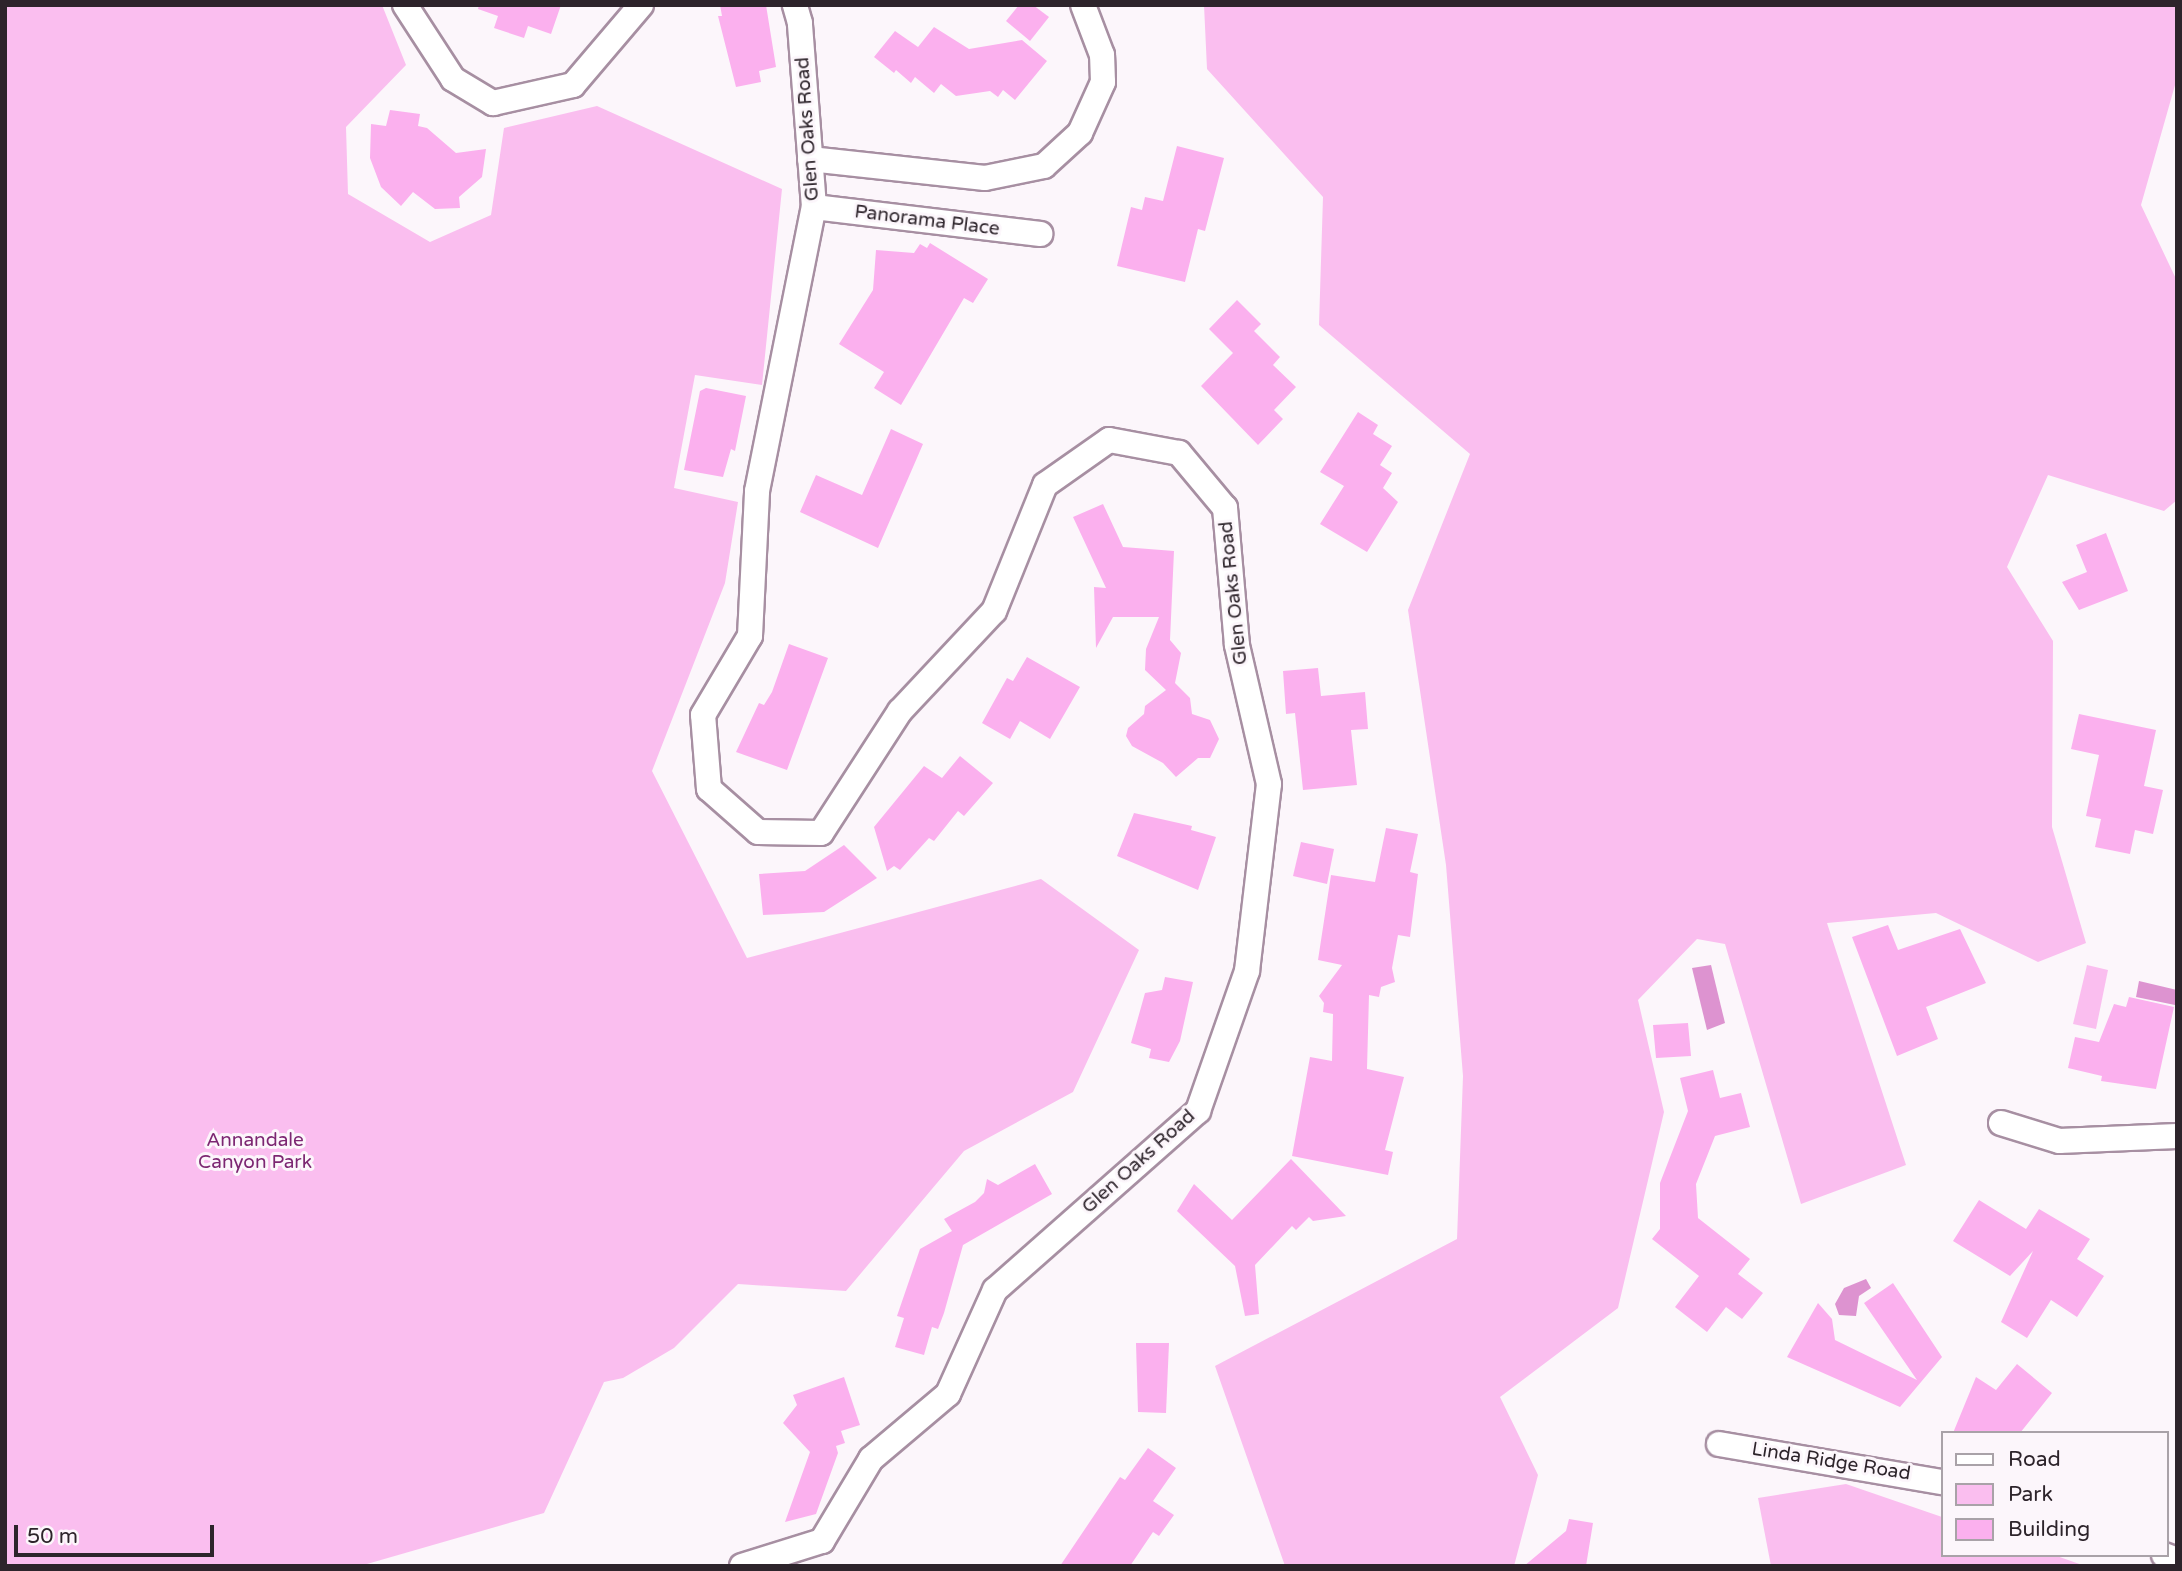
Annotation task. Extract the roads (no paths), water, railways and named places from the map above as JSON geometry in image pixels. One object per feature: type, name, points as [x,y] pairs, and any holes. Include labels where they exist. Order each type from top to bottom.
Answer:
[{"type":"street","points":[[405,5],[453,79],[493,103],[573,85],[641,5]]},
{"type":"street","name":"Glen Oaks Road","points":[[742,1566],[822,1541],[872,1459],[948,1394],[995,1290],[1198,1111],[1247,971],[1269,784],[1237,645],[1225,508],[1179,453],[1109,440],[1045,485],[994,611],[900,711],[821,833],[758,832],[709,789],[703,715],[750,636],[757,491],[814,207],[800,23],[795,5]]},
{"type":"street","points":[[810,159],[985,177],[1044,166],[1080,133],[1103,82],[1101,55],[1083,5]]},
{"type":"street","name":"Panorama Place","points":[[814,207],[1040,234]]},
{"type":"street","points":[[2001,1124],[2059,1141],[2177,1136]]},
{"type":"street","name":"Linda Ridge Road","points":[[1719,1444],[1940,1482]]},
{"type":"park label","name":"Annandale Canyon Park","points":[[255,1152]]}]
